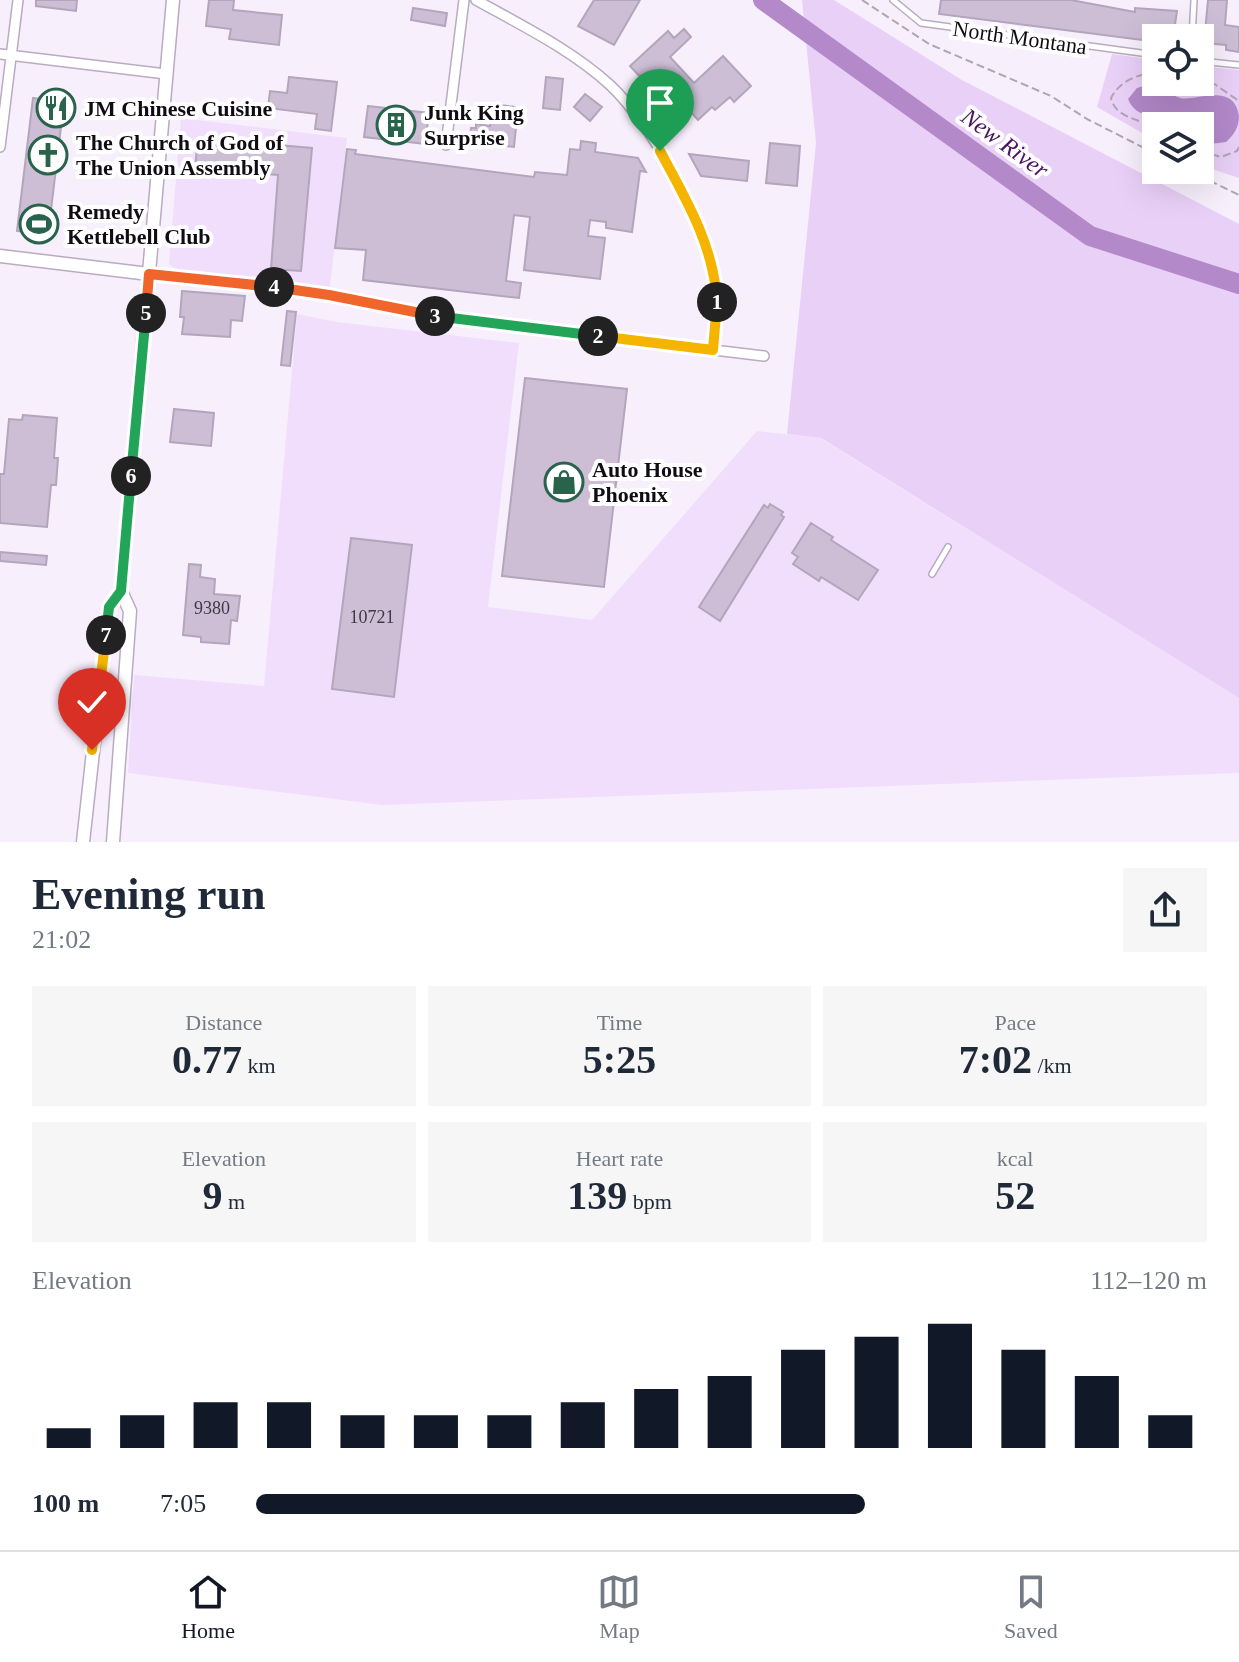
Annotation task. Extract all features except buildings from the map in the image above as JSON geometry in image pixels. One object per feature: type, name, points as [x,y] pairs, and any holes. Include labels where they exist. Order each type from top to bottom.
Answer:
[{"type":"main road","points":[[113,842],[130,611],[121,591],[173,0]]},
{"type":"main road","points":[[0,256],[149,274]]},
{"type":"main road","points":[[83,842],[109,607],[121,591]]},
{"type":"street","points":[[0,147],[18,0]]},
{"type":"street","points":[[446,145],[464,0]]},
{"type":"street","points":[[476,0],[548,41],[610,84],[660,151],[703,233],[716,282],[713,350]]},
{"type":"street","points":[[0,54],[166,74]]},
{"type":"street","points":[[149,274],[329,295],[440,317],[764,356]]},
{"type":"lane","name":"North Montana","points":[[893,0],[921,23],[1142,53]]},
{"type":"lane","points":[[1193,24],[1194,0]]},
{"type":"lane","points":[[1214,62],[1239,65]]},
{"type":"lane","points":[[932,574],[948,547]]},
{"type":"path","points":[[862,0],[929,44],[1051,96],[1087,119],[1142,147]]},
{"type":"path","points":[[1142,75],[1121,84],[1111,98],[1112,105],[1120,114],[1142,123]]},
{"type":"path","points":[[1214,84],[1239,101]]},
{"type":"path","points":[[1214,155],[1221,157],[1237,151],[1239,147]]},
{"type":"path","points":[[1214,183],[1239,195]]},
{"type":"shaded area","points":[[802,0],[834,0],[962,80],[1142,174],[1142,184],[1162,184],[1239,224],[1239,698],[821,438],[787,434],[816,143]]},
{"type":"shaded area","points":[[1112,54],[1142,58],[1142,96],[1214,96],[1214,67],[1239,70],[1239,178],[1214,170],[1214,112],[1142,112],[1142,133],[1097,107]]},
{"type":"shaded area","points":[[1142,86],[1142,96],[1187,98],[1214,95],[1230,99],[1236,105],[1239,116],[1236,130],[1226,142],[1214,144],[1214,112],[1142,113],[1128,99]]},
{"type":"shaded area","points":[[181,118],[347,138],[330,287],[176,269],[169,264]]},
{"type":"shaded area","points":[[297,314],[337,322],[519,343],[488,607],[592,620],[757,431],[820,438],[1239,698],[1239,773],[382,805],[128,773],[134,675],[264,686]]},
{"type":"waterway","name":"New River","points":[[763,0],[1090,236],[1239,284]]},
{"type":"place","name":"JM Chinese Cuisine","points":[[56,108]]},
{"type":"place","name":"Junk King Surprise","points":[[396,125]]},
{"type":"place","name":"The Church of God of The Union Assembly","points":[[48,155]]},
{"type":"place","name":"Remedy Kettlebell Club","points":[[39,224]]},
{"type":"place","name":"Auto House Phoenix","points":[[564,482]]},
{"type":"route","points":[[92,750],[109,607],[121,591],[149,274],[329,295],[440,317],[713,350],[717,301],[712,266],[703,233],[660,151]]}]
